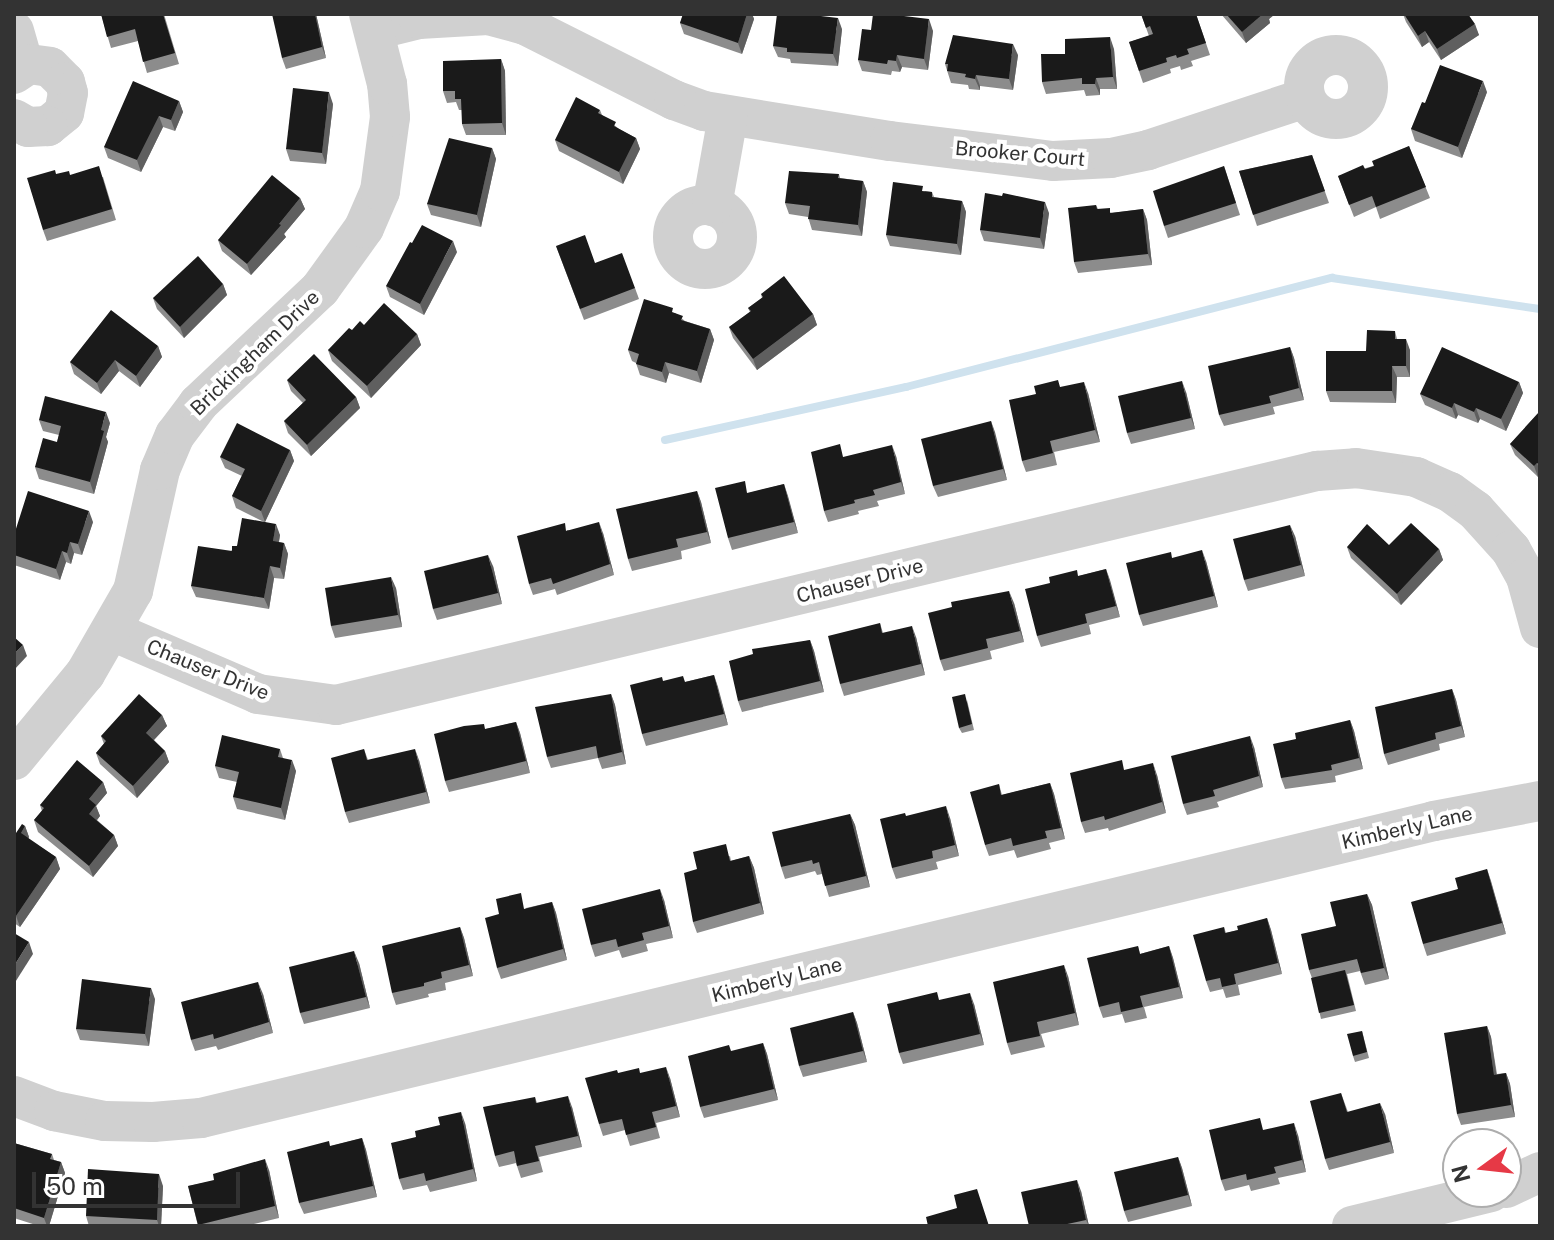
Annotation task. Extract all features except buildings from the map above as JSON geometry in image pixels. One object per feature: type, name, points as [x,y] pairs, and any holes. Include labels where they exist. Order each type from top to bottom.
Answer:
[{"type":"street","name":"Brooker Court","points":[[372,22],[488,15],[547,35],[674,100],[728,116],[904,143],[1053,161],[1088,161],[1148,150],[1305,98]]},
{"type":"street","name":"Brickingham Drive","points":[[14,760],[85,674],[133,591],[160,470],[175,435],[198,404],[320,289],[364,228],[380,191],[390,117],[387,84],[372,22]]},
{"type":"street","points":[[14,119],[28,127],[48,126],[64,113],[68,103],[65,82],[59,73],[17,57]]},
{"type":"street","points":[[712,206],[728,116]]},
{"type":"street","name":"Chauser Drive","points":[[112,631],[258,694],[336,705],[1317,471],[1356,468],[1416,477],[1450,492],[1475,510],[1497,532],[1519,564],[1540,628]]},
{"type":"street","name":"Kimberly Lane","points":[[14,1096],[54,1111],[105,1121],[153,1122],[201,1118],[1447,818],[1540,801]]},
{"type":"street","points":[[1352,1226],[1442,1204]]},
{"type":"waterway","points":[[665,440],[906,387],[1332,278],[1540,309]]}]
